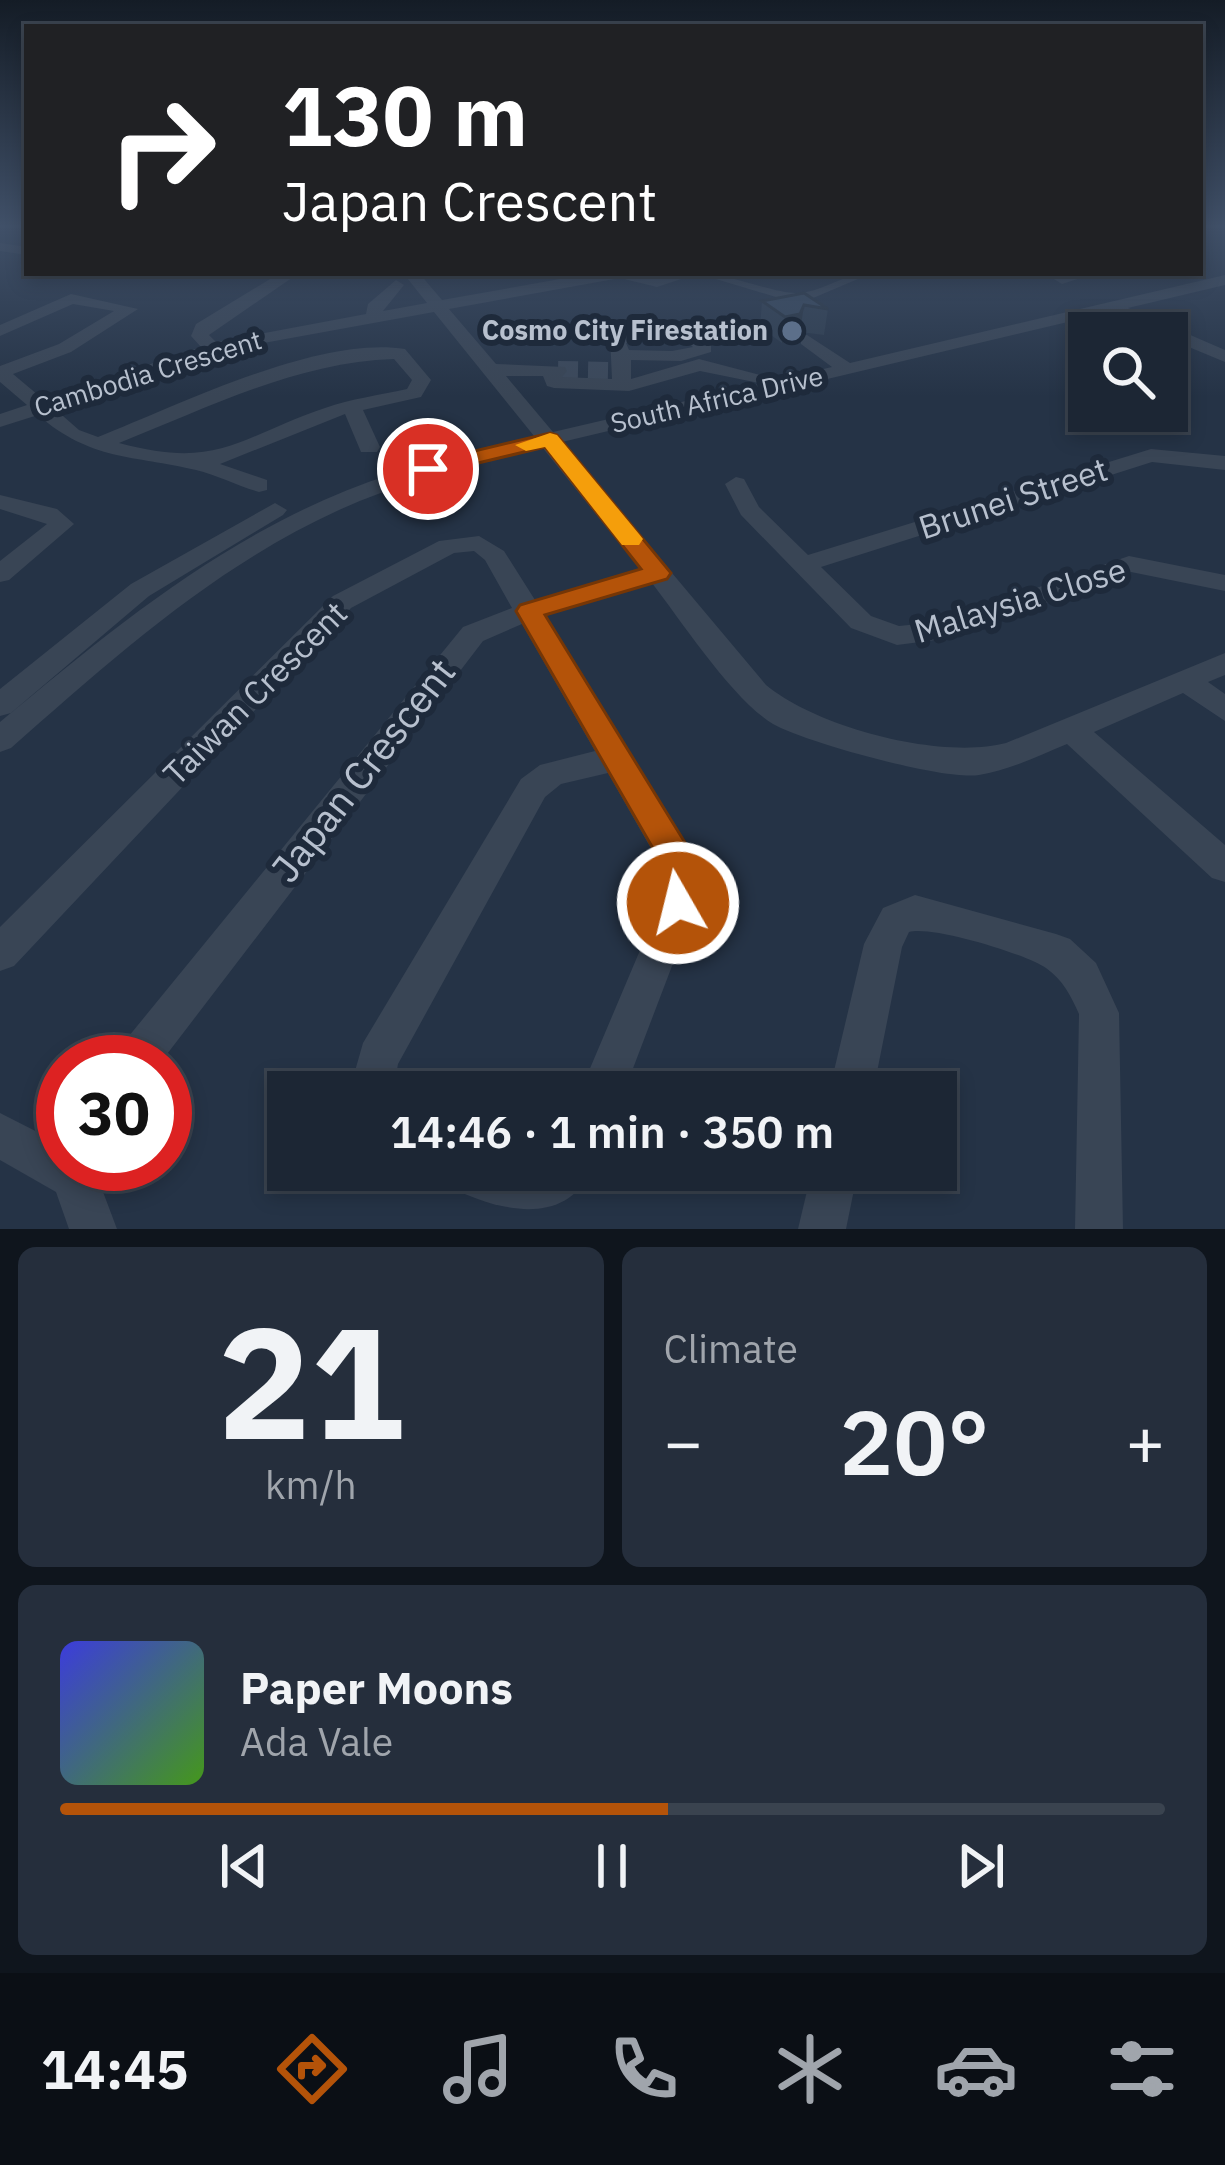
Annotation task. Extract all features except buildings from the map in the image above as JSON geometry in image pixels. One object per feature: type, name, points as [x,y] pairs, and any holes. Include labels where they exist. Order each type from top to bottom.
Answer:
[{"type":"street","points":[[212,348],[200,337],[202,328],[276,282]]},
{"type":"street","points":[[420,282],[762,699],[782,715],[813,728],[964,765],[998,759],[1225,663]]},
{"type":"street","name":"Cambodia Crescent","points":[[0,421],[212,348],[546,282]]},
{"type":"street","points":[[753,282],[799,299],[841,282]]},
{"type":"street","name":"South Africa Drive","points":[[1104,303],[1177,282]]},
{"type":"street","name":"South Africa Drive","points":[[0,705],[140,590],[240,528],[343,481],[1104,303],[1213,282]]},
{"type":"street","points":[[375,317],[374,308],[396,285]]},
{"type":"street","points":[[0,331],[71,299],[130,309],[64,348],[0,372]]},
{"type":"street","points":[[1104,303],[1225,357]]},
{"type":"street","points":[[807,340],[841,364]]},
{"type":"street","points":[[620,371],[648,342]]},
{"type":"street","points":[[101,443],[312,367],[394,352],[405,356],[421,374],[422,388],[414,393],[351,406],[197,463]]},
{"type":"street","name":"South Africa Drive","points":[[0,740],[158,606],[278,528],[406,475],[643,404],[841,364]]},
{"type":"street","points":[[493,370],[555,370],[554,382],[620,371],[673,374],[699,365],[759,377]]},
{"type":"street","points":[[643,404],[692,385],[698,379],[699,365]]},
{"type":"street","points":[[0,372],[72,434],[197,463],[259,484]]},
{"type":"street","points":[[351,406],[369,448]]},
{"type":"street","name":"Brunei Street","points":[[805,564],[1151,455],[1225,463]]},
{"type":"street","name":"Malaysia Close","points":[[736,484],[749,510],[861,622],[909,637],[940,632],[1129,564],[1225,583]]},
{"type":"street","points":[[0,502],[49,514],[62,524],[52,537],[0,574]]},
{"type":"street","name":"Taiwan Crescent","points":[[0,953],[351,596],[448,546],[472,542],[491,550],[675,854],[682,883],[610,1071]]},
{"type":"street","name":"Japan Crescent","points":[[156,1035],[467,639],[485,626],[658,573]]},
{"type":"street","points":[[1188,682],[1225,710]]},
{"type":"street","points":[[1070,729],[1225,867]]},
{"type":"street","points":[[375,1071],[378,1058],[533,788],[551,774],[614,759]]},
{"type":"street","points":[[856,1071],[883,944],[896,920],[916,912],[938,914],[1056,952],[1082,976],[1099,1013],[1099,1229]]},
{"type":"street","points":[[0,1135],[36,1152]]},
{"type":"street","points":[[81,1191],[93,1229]]},
{"type":"street","points":[[822,1229],[830,1191]]},
{"type":"tunnel","points":[[558,371],[615,372]]},
{"type":"slow traffic","points":[[526,445],[550,440],[631,539]]},
{"type":"place","name":"Cosmo City Firestation","points":[[792,331]]},
{"type":"route","points":[[428,469],[550,440],[658,573],[529,611],[675,854],[682,883],[678,903]]}]
